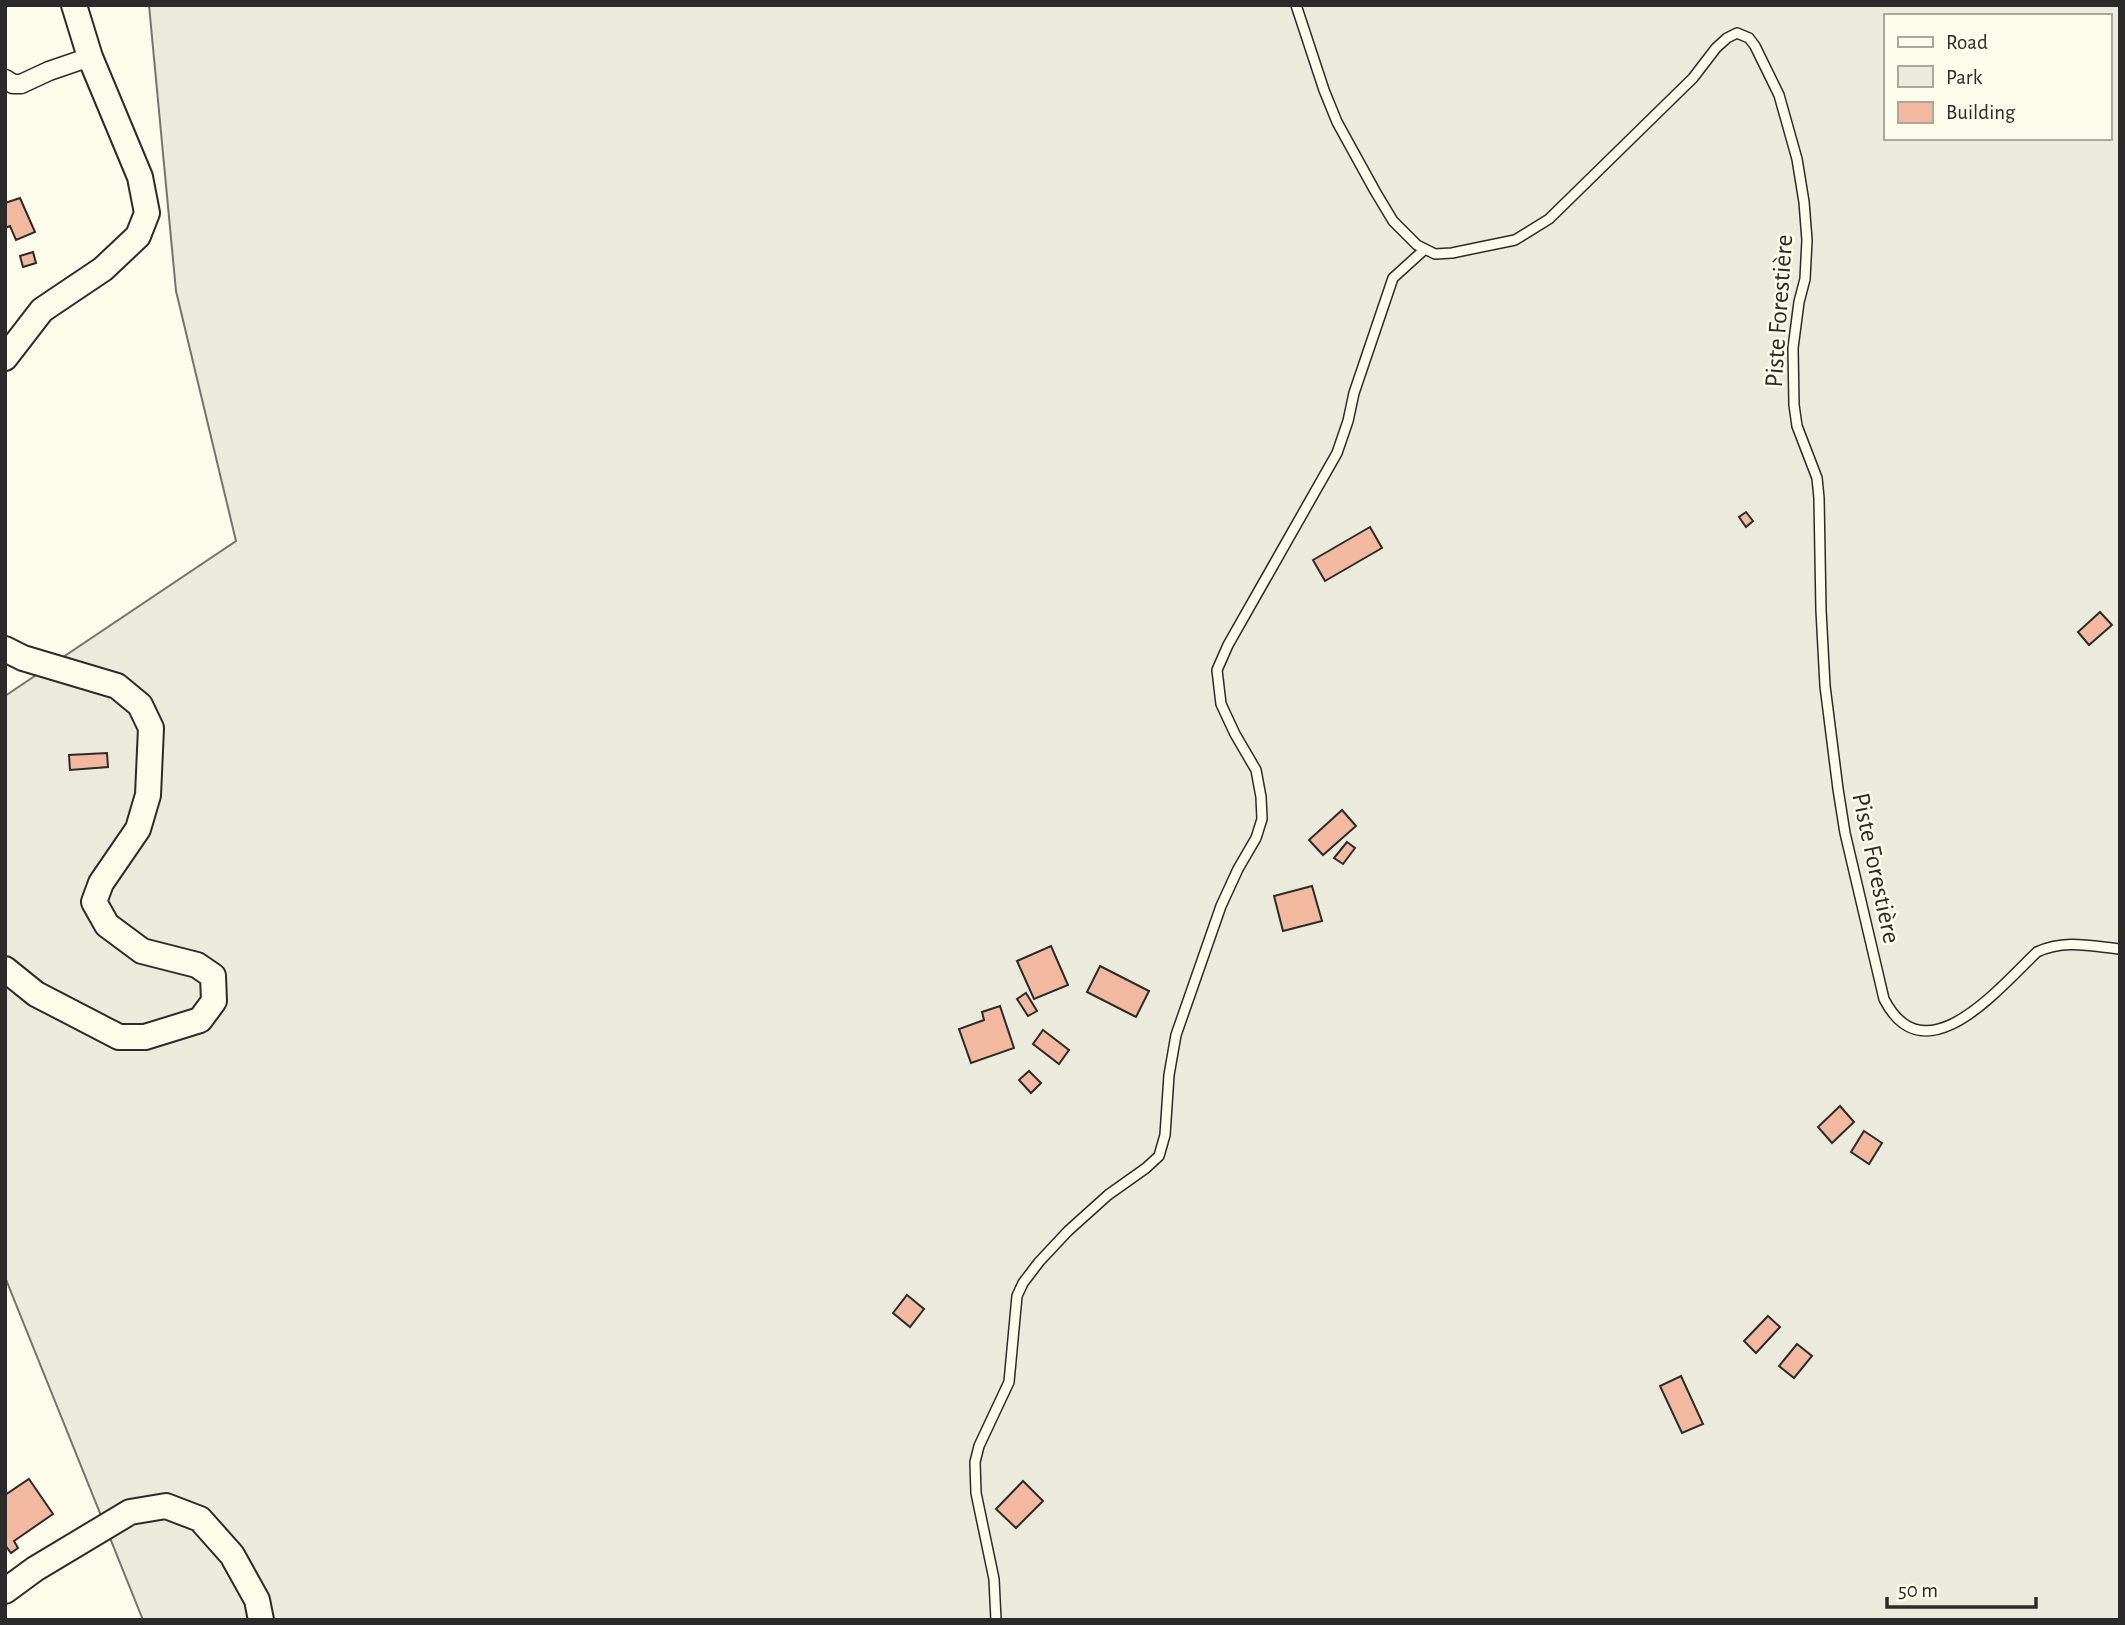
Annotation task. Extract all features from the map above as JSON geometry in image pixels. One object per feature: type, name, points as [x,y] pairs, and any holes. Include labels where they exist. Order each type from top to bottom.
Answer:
[{"type":"street","points":[[5,358],[42,310],[103,269],[138,236],[147,213],[141,177],[90,57],[74,5]]},
{"type":"street","points":[[5,79],[21,84],[90,57]]},
{"type":"street","points":[[5,649],[23,658],[117,686],[140,705],[151,728],[148,795],[138,829],[101,883],[94,902],[107,925],[142,951],[197,965],[213,976],[214,1001],[200,1020],[145,1037],[119,1037],[36,994],[5,969]]},
{"type":"street","points":[[5,1591],[35,1569],[130,1513],[166,1506],[200,1519],[232,1555],[257,1600],[261,1620]]},
{"type":"lane","points":[[996,1620],[994,1579],[976,1493],[975,1462],[979,1446],[1009,1382],[1017,1296],[1039,1262],[1068,1231],[1108,1195],[1159,1156],[1165,1135],[1176,1035],[1221,906],[1256,838],[1262,819],[1261,797],[1255,771],[1221,704],[1217,670],[1228,645],[1337,453],[1393,278],[1425,249],[1417,246],[1393,221],[1337,122],[1296,5]]},
{"type":"lane","name":"Piste Forestière","points":[[1425,249],[1435,254],[1452,253],[1515,240],[1549,219],[1693,78],[1727,38],[1737,33],[1749,38],[1762,57],[1779,95],[1797,159],[1804,202],[1807,240],[1805,279],[1793,348],[1794,413],[1817,478],[1825,686],[1838,789],[1845,833],[1884,999],[1889,1009],[1907,1027],[1939,1030],[1970,1014],[2037,952],[2049,946],[2068,943],[2120,949]]},
{"type":"green space","points":[[149,5],[2120,5],[2120,1620],[143,1620],[5,1277],[5,696],[236,541],[176,291]]},
{"type":"building","points":[[20,198],[35,232],[16,240],[10,226],[5,228],[5,203]]},
{"type":"building","points":[[33,252],[36,263],[23,267],[20,256]]},
{"type":"building","points":[[1746,512],[1753,521],[1746,527],[1739,517]]},
{"type":"building","points":[[1370,527],[1382,548],[1325,581],[1313,560]]},
{"type":"building","points":[[2100,612],[2112,625],[2089,645],[2078,632]]},
{"type":"building","points":[[107,753],[108,767],[70,770],[69,755]]},
{"type":"building","points":[[1342,810],[1356,826],[1323,855],[1309,840]]},
{"type":"building","points":[[1347,842],[1355,848],[1343,864],[1334,858]]},
{"type":"building","points":[[1312,886],[1322,921],[1283,931],[1274,896]]},
{"type":"building","points":[[1051,946],[1068,985],[1034,999],[1017,961]]},
{"type":"building","points":[[1100,966],[1149,991],[1136,1017],[1087,992]]},
{"type":"building","points":[[1026,993],[1037,1011],[1028,1016],[1017,999]]},
{"type":"building","points":[[1000,1006],[1014,1048],[971,1063],[959,1029],[984,1020],[982,1012]]},
{"type":"building","points":[[1043,1030],[1069,1050],[1059,1064],[1033,1044]]},
{"type":"building","points":[[1029,1071],[1041,1083],[1031,1093],[1019,1080]]},
{"type":"building","points":[[1840,1106],[1854,1122],[1832,1143],[1818,1127]]},
{"type":"building","points":[[1864,1131],[1882,1143],[1869,1164],[1851,1152]]},
{"type":"building","points":[[907,1295],[924,1309],[910,1327],[893,1313]]},
{"type":"building","points":[[1768,1316],[1780,1327],[1756,1353],[1744,1341]]},
{"type":"building","points":[[1797,1344],[1812,1356],[1794,1378],[1779,1366]]},
{"type":"building","points":[[1681,1376],[1703,1424],[1682,1433],[1660,1386]]},
{"type":"building","points":[[29,1479],[53,1514],[14,1541],[18,1548],[11,1553],[5,1545],[5,1495]]},
{"type":"building","points":[[1023,1481],[1043,1501],[1016,1528],[996,1509]]}]
